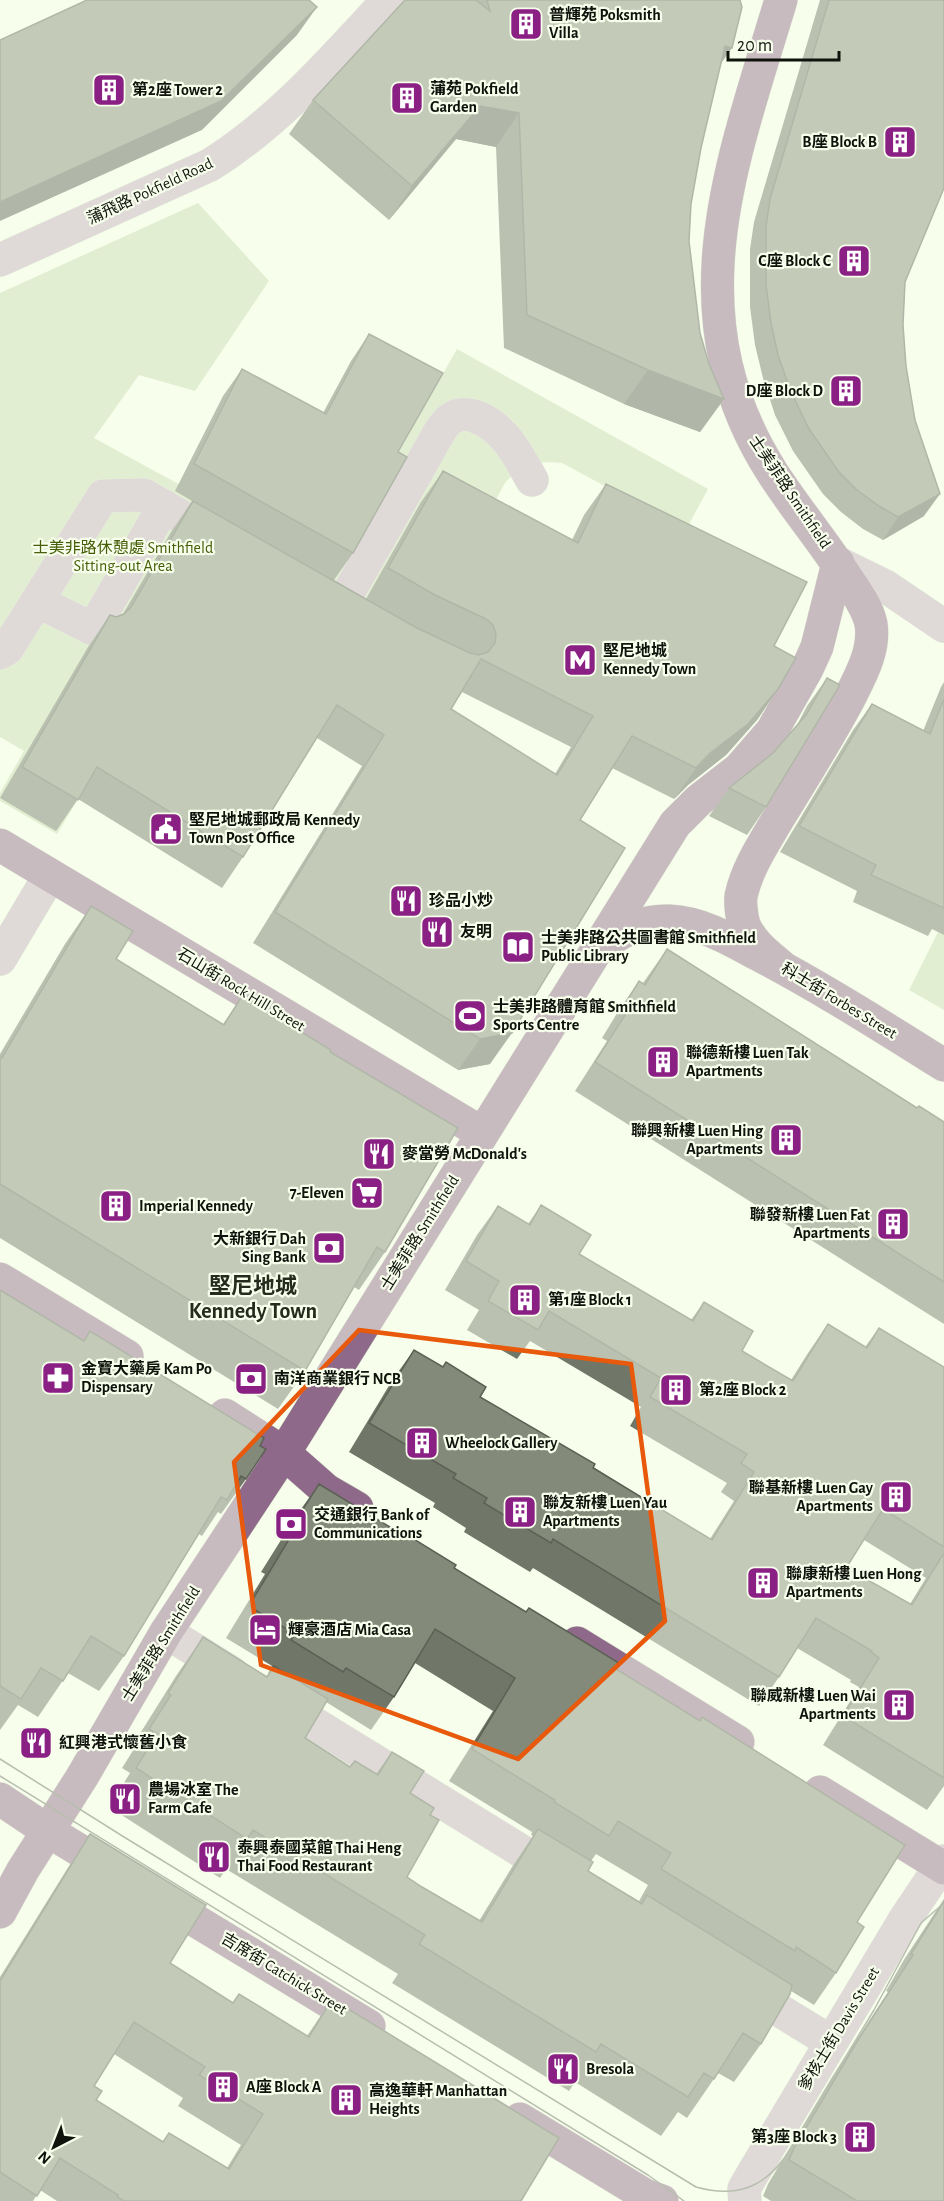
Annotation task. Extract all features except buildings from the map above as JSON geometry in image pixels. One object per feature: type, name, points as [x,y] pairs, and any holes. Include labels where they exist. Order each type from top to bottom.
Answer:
[{"type":"main road","name":"士美菲路 Smithfield","points":[[781,0],[735,152],[728,185],[719,255],[717,289],[719,319],[728,373],[748,429],[776,477],[858,594],[871,623],[870,650],[858,681],[750,868],[741,898],[744,926],[758,946],[781,966]]},
{"type":"main road","name":"士美菲路 Smithfield","points":[[0,1912],[166,1632],[284,1453],[675,824],[699,800],[739,769],[772,731],[817,647],[838,563]]},
{"type":"main road","name":"石山街 Rock Hill Street","points":[[0,845],[482,1133]]},
{"type":"main road","name":"科士街 Forbes Street","points":[[599,949],[617,934],[633,926],[670,921],[698,926],[781,966],[944,1065]]},
{"type":"main road","points":[[0,1279],[155,1373]]},
{"type":"main road","points":[[204,1403],[284,1453],[326,1490],[386,1526]]},
{"type":"main road","points":[[554,1629],[761,1756]]},
{"type":"main road","points":[[790,1774],[943,1865]]},
{"type":"main road","name":"吉席街 Catchick Street","points":[[0,1799],[48,1832],[393,2041]]},
{"type":"main road","points":[[494,2103],[645,2195],[662,2201]]},
{"type":"street","name":"蒲飛路 Pokfield Road","points":[[0,260],[210,165],[228,154],[317,76],[388,0]]},
{"type":"street","points":[[289,577],[354,614],[440,432],[452,417],[466,414],[482,419],[498,428],[520,458],[532,480]]},
{"type":"street","points":[[0,653],[7,650],[103,496],[144,495],[247,554]]},
{"type":"street","points":[[37,601],[93,629],[164,506]]},
{"type":"street","points":[[838,563],[885,586],[944,626]]},
{"type":"street","points":[[0,959],[50,875]]},
{"type":"street","points":[[166,1632],[591,1894]]},
{"type":"street","name":"爹核士街 Davis Street","points":[[745,2201],[744,2189],[752,2175],[905,1918],[943,1865]]},
{"type":"street","points":[[720,1973],[831,2042]]},
{"type":"highlighted area","points":[[359,1330],[631,1364],[665,1621],[518,1759],[261,1665],[234,1462]]},
{"type":"green space","name":"士美非路休憩處 Smithfield Sitting-out Area","points":[[198,203],[269,281],[195,391],[139,375],[94,438],[333,568],[457,349],[708,489],[686,530],[562,463],[545,462],[524,467],[505,483],[398,681],[215,570],[57,834],[0,801],[0,793],[24,751],[0,737],[0,293]]},
{"type":"green space","points":[[944,920],[944,1010],[909,990]]},
{"type":"tram line","points":[[0,1759],[696,2187],[726,2191],[751,2186],[772,2172],[791,2148]]},
{"type":"tram line","points":[[0,1776],[648,2175],[684,2201]]},
{"type":"tram line","points":[[837,2071],[874,2010],[921,1923],[944,1903]]},
{"type":"place","name":"普輝苑 Poksmith Villa","points":[[526,24]]},
{"type":"place","name":"第2座 Tower 2","points":[[109,90]]},
{"type":"place","name":"蒲苑 Pokfield Garden","points":[[407,98]]},
{"type":"place","name":"B座 Block B","points":[[900,142]]},
{"type":"place","name":"C座 Block C","points":[[854,261]]},
{"type":"place","name":"D座 Block D","points":[[846,391]]},
{"type":"place","name":"堅尼地城 Kennedy Town","points":[[580,660]]},
{"type":"place","name":"堅尼地城郵政局 Kennedy Town Post Office","points":[[166,829]]},
{"type":"place","name":"珍品小炒","points":[[406,901]]},
{"type":"place","name":"友明","points":[[437,932]]},
{"type":"place","name":"士美非路公共圖書館 Smithfield Public Library","points":[[518,947]]},
{"type":"place","name":"士美非路體育館 Smithfield Sports Centre","points":[[470,1016]]},
{"type":"place","name":"聯德新樓 Luen Tak Apartments","points":[[663,1062]]},
{"type":"place","name":"聯興新樓 Luen Hing Apartments","points":[[786,1140]]},
{"type":"place","name":"麥當勞 McDonald's","points":[[379,1154]]},
{"type":"place","name":"7-Eleven","points":[[367,1193]]},
{"type":"place","name":"Imperial Kennedy","points":[[116,1206]]},
{"type":"place","name":"聯發新樓 Luen Fat Apartments","points":[[893,1224]]},
{"type":"place","name":"大新銀行 Dah Sing Bank","points":[[329,1248]]},
{"type":"place","name":"第1座 Block 1","points":[[525,1300]]},
{"type":"place","name":"金寶大藥房 Kam Po Dispensary","points":[[58,1378]]},
{"type":"place","name":"南洋商業銀行 NCB","points":[[251,1379]]},
{"type":"place","name":"第2座 Block 2","points":[[676,1390]]},
{"type":"place","name":"Wheelock Gallery","points":[[422,1443]]},
{"type":"place","name":"聯基新樓 Luen Gay Apartments","points":[[896,1497]]},
{"type":"place","name":"聯友新樓 Luen Yau Apartments","points":[[520,1512]]},
{"type":"place","name":"交通銀行 Bank of Communications","points":[[291,1524]]},
{"type":"place","name":"聯康新樓 Luen Hong Apartments","points":[[763,1583]]},
{"type":"place","name":"輝豪酒店 Mia Casa","points":[[265,1630]]},
{"type":"place","name":"聯威新樓 Luen Wai Apartments","points":[[899,1705]]},
{"type":"place","name":"紅興港式懷舊小食","points":[[36,1743]]},
{"type":"place","name":"農場冰室 The Farm Cafe","points":[[125,1799]]},
{"type":"place","name":"泰興泰國菜館 Thai Heng Thai Food Restaurant","points":[[214,1857]]},
{"type":"place","name":"Bresola","points":[[563,2069]]},
{"type":"place","name":"A座 Block A","points":[[223,2087]]},
{"type":"place","name":"高逸華軒 Manhattan Heights","points":[[346,2100]]},
{"type":"place","name":"第3座 Block 3","points":[[860,2137]]},
{"type":"district","name":"堅尼地城 Kennedy Town","points":[[253,1298]]}]
